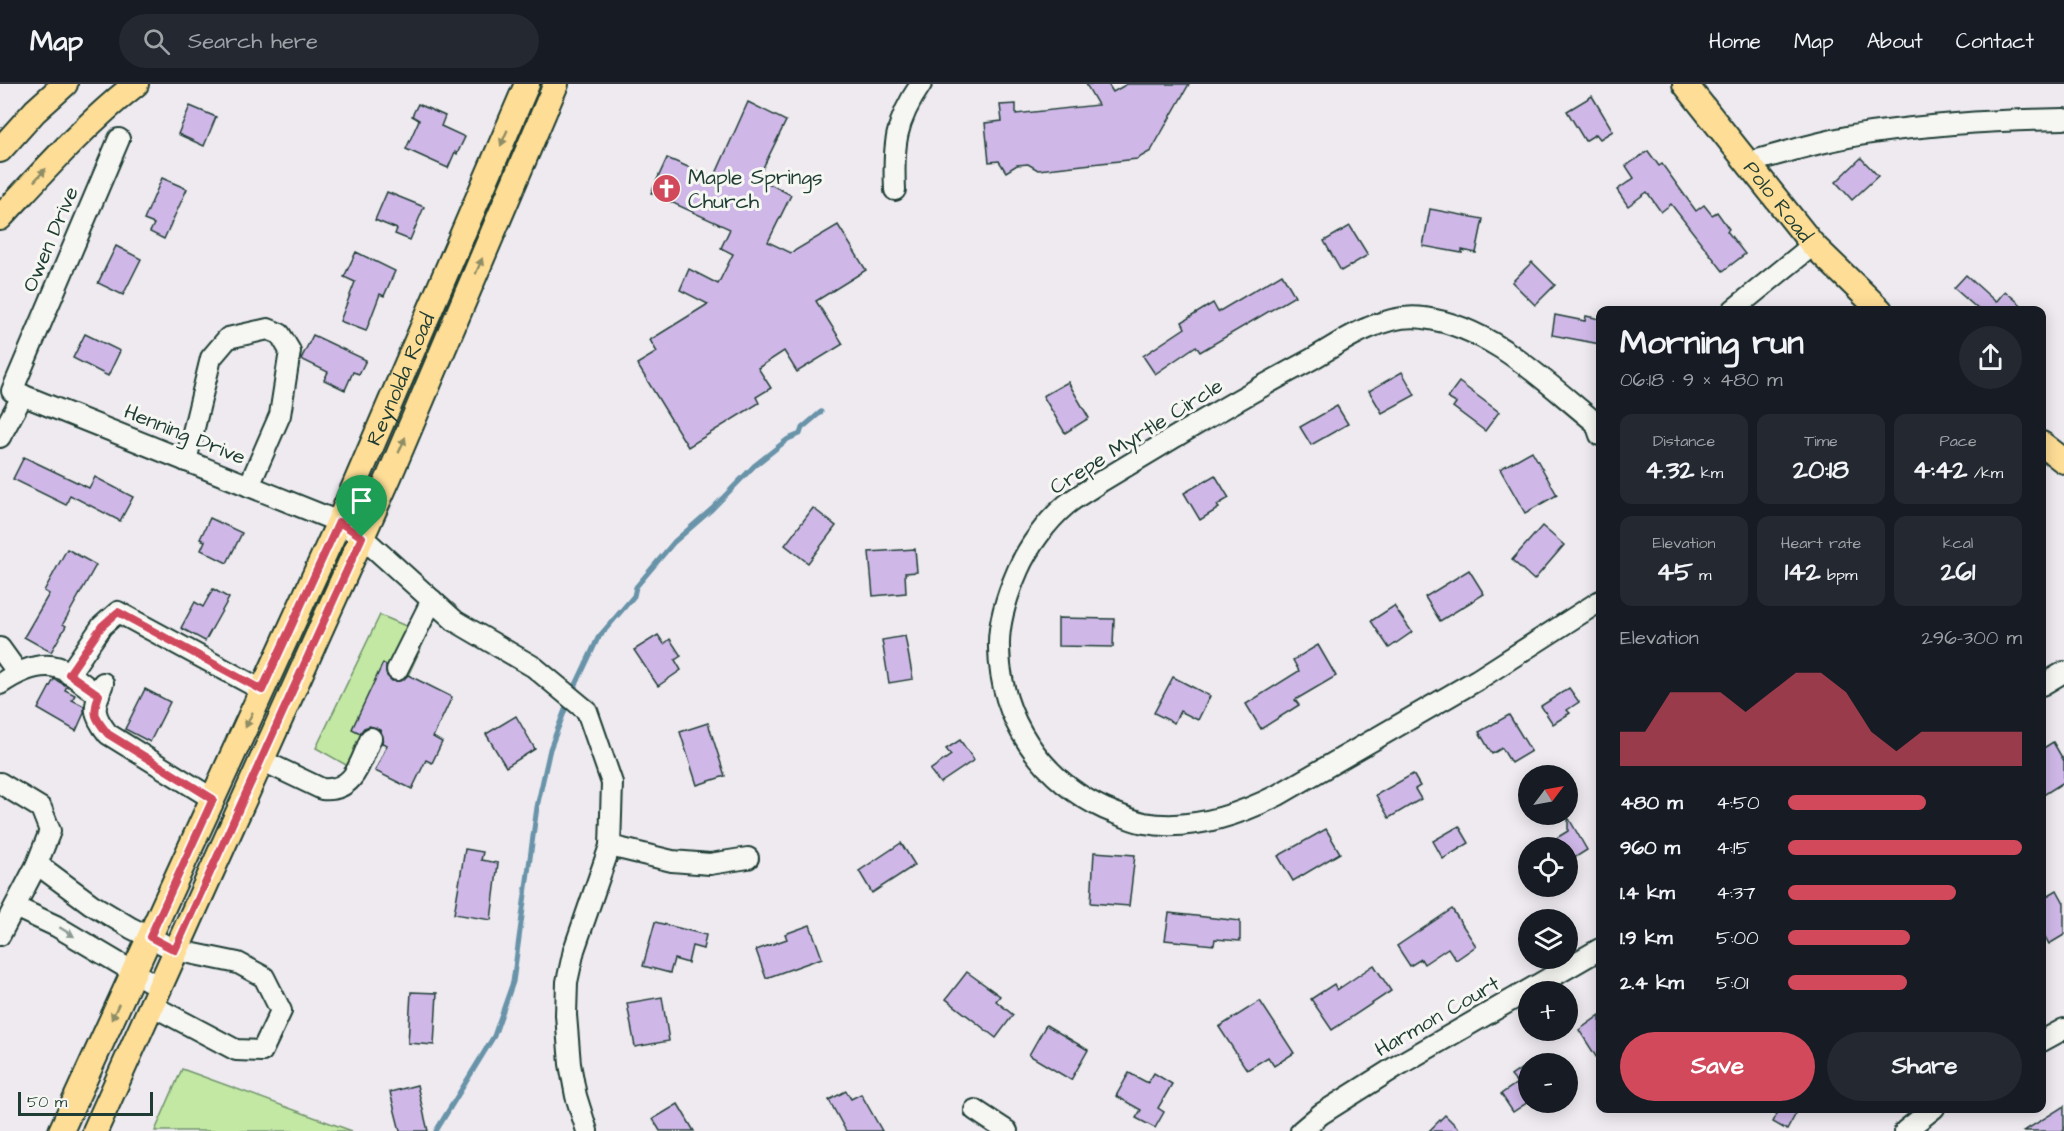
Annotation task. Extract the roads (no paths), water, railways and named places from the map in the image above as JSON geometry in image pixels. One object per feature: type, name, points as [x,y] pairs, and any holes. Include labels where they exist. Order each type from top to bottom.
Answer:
[{"type":"main road","points":[[0,150],[35,111],[65,84]]},
{"type":"main road","points":[[0,218],[48,166],[120,96],[136,84]]},
{"type":"main road","name":"Reynolda Road","points":[[61,1131],[339,522],[527,84]]},
{"type":"main road","name":"Reynolda Road","points":[[95,1131],[362,537],[556,84]]},
{"type":"main road","name":"Polo Road","points":[[1685,84],[1813,244],[1876,306]]},
{"type":"main road","points":[[2046,447],[2064,461]]},
{"type":"street","points":[[895,190],[893,157],[897,130],[906,106],[921,84]]},
{"type":"street","points":[[1746,163],[1822,142],[1870,133],[1939,126],[2064,119]]},
{"type":"street","name":"Owen Drive","points":[[0,437],[119,139]]},
{"type":"street","points":[[1738,306],[1813,244]]},
{"type":"street","name":"Crepe Myrtle Circle","points":[[1596,424],[1492,342],[1470,331],[1447,322],[1422,318],[1390,320],[1366,328],[1124,467],[1069,502],[1057,513],[1031,546],[1010,590],[1000,630],[1000,671],[1008,703],[1029,747],[1045,767],[1069,789],[1090,802],[1144,822],[1201,823],[1249,810],[1278,795],[1478,680],[1596,604]]},
{"type":"street","points":[[186,461],[211,358],[228,338],[268,329],[280,334],[290,351],[280,415],[249,486]]},
{"type":"street","name":"Henning Drive","points":[[18,393],[339,522],[362,537],[455,621],[534,667],[587,711],[612,783],[610,846],[574,950],[567,982],[566,1015],[570,1064],[576,1096],[587,1131]]},
{"type":"street","points":[[397,670],[432,600]]},
{"type":"street","points":[[69,674],[102,626],[118,612],[262,690]]},
{"type":"street","points":[[0,648],[18,673]]},
{"type":"street","points":[[0,684],[27,669],[49,666],[66,671],[101,689],[94,709],[96,719],[108,734],[213,799]]},
{"type":"street","points":[[2046,683],[2064,672]]},
{"type":"street","points":[[261,760],[322,789],[329,790],[352,781],[371,738]]},
{"type":"street","points":[[0,783],[41,807],[50,831],[37,864],[0,935]]},
{"type":"street","points":[[610,846],[682,862],[710,864],[748,858]]},
{"type":"street","points":[[15,907],[56,926],[133,972],[155,996],[236,1050],[262,1051],[281,1011],[264,977],[238,963],[175,950],[131,928],[91,904],[37,864]]},
{"type":"street","name":"Harmon Court","points":[[1301,1131],[1321,1114],[1397,1066],[1596,951]]},
{"type":"street","points":[[2046,1039],[2064,1029]]},
{"type":"street","points":[[975,1110],[1007,1131]]},
{"type":"street","points":[[1905,1131],[1928,1113]]},
{"type":"waterway","points":[[572,693],[598,638],[634,596],[636,587],[674,542],[712,509],[754,466],[788,439],[800,434],[802,428],[821,412]]},
{"type":"waterway","points":[[436,1131],[494,1036],[513,982],[537,807],[550,749],[568,702]]},
{"type":"place","name":"Maple Springs Church","points":[[667,189]]}]
